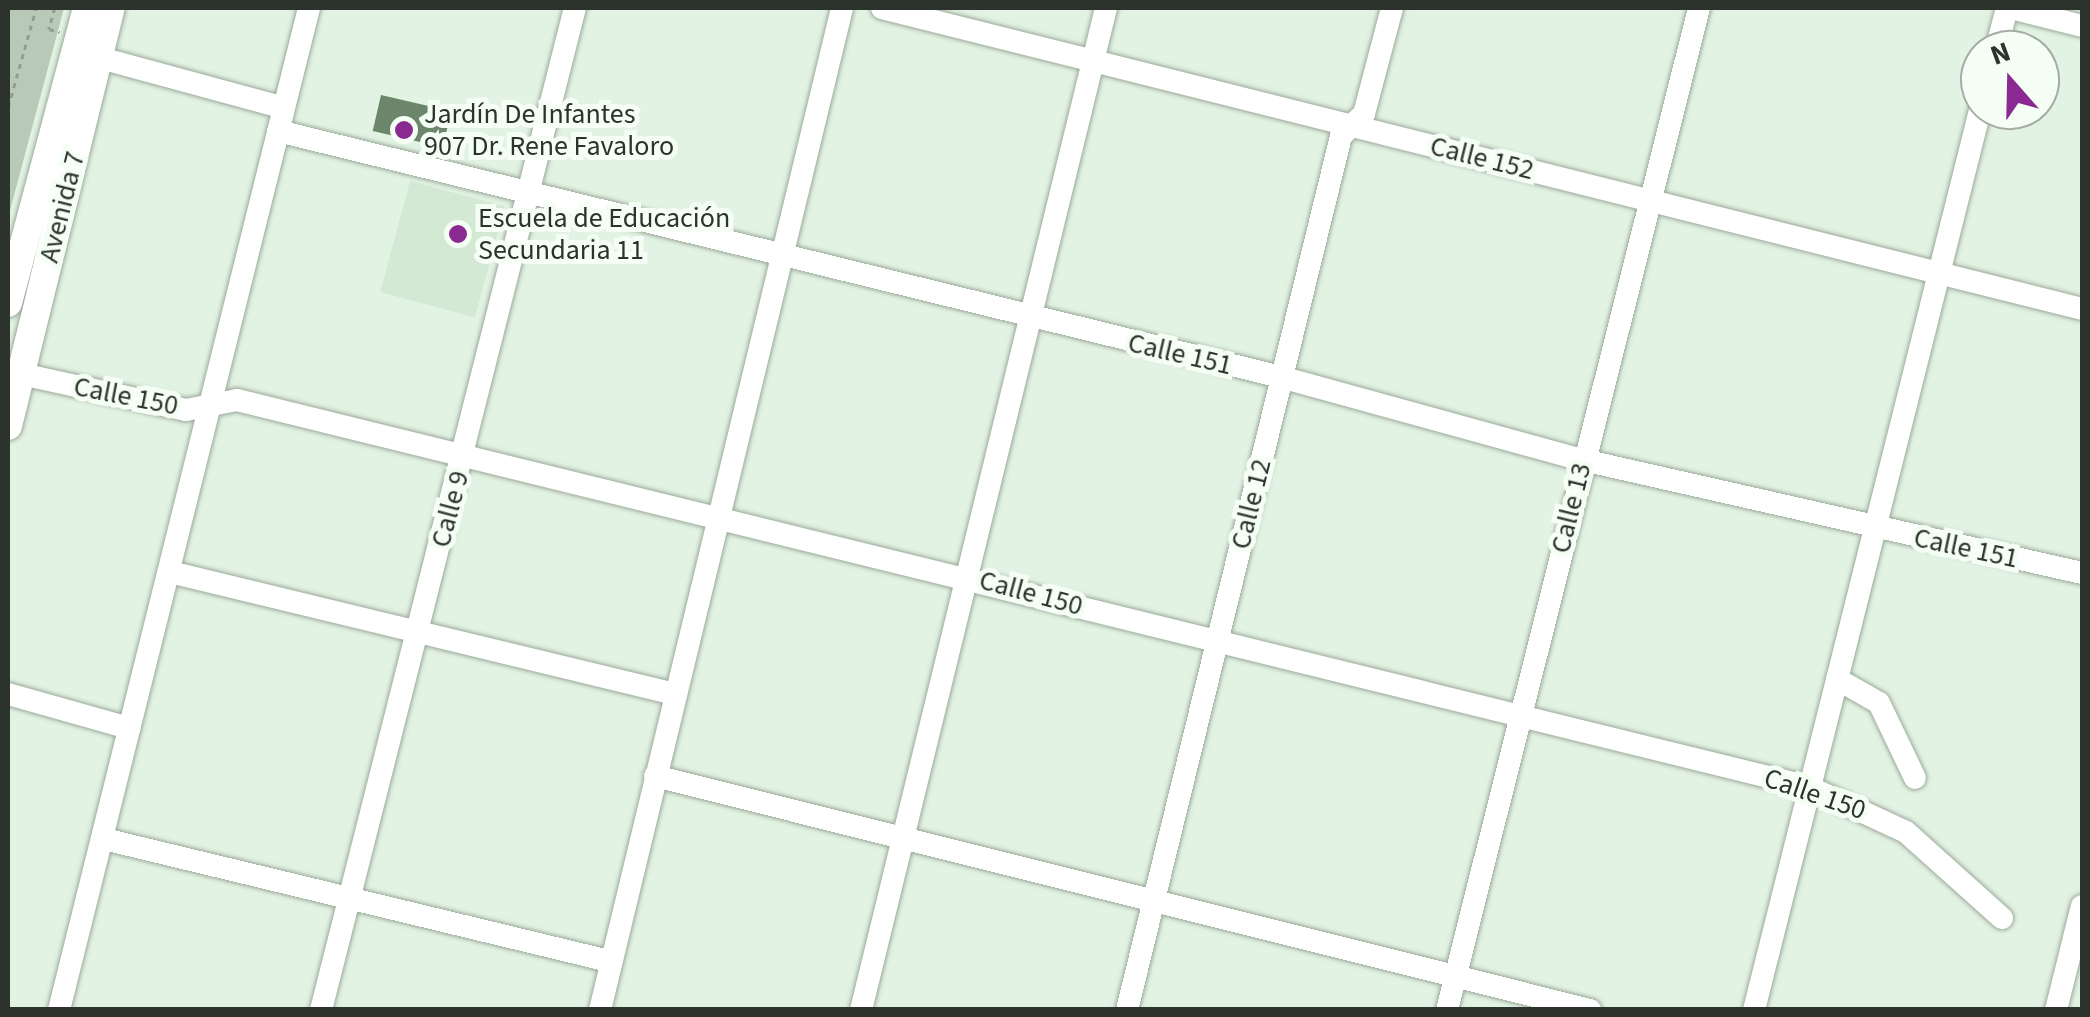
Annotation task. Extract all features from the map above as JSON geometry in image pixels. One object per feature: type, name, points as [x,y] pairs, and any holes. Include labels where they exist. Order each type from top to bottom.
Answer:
[{"type":"main road","name":"Avenida 7","points":[[12,398],[88,54],[86,8]]},
{"type":"main road","name":"Avenida 7","points":[[8,303],[88,54],[112,8]]},
{"type":"street","points":[[59,1010],[309,8]]},
{"type":"street","name":"Calle 9","points":[[320,1010],[575,8]]},
{"type":"street","points":[[600,1010],[842,8]]},
{"type":"street","name":"Calle 152","points":[[882,8],[2082,310]]},
{"type":"street","points":[[861,1010],[1106,8]]},
{"type":"street","name":"Calle 12","points":[[1127,1010],[1340,136],[1364,114],[1392,8]]},
{"type":"street","name":"Calle 13","points":[[1447,1010],[1699,8]]},
{"type":"street","points":[[2009,8],[2082,26]]},
{"type":"street","points":[[88,54],[282,107]]},
{"type":"street","points":[[1754,1010],[1975,130]]},
{"type":"street","name":"Calle 151","points":[[278,132],[1032,320],[1281,377],[1583,460],[2082,573]]},
{"type":"street","name":"Calle 150","points":[[12,398],[186,410],[236,400],[967,576],[1217,642],[1810,787],[1906,832],[2002,918]]},
{"type":"street","points":[[170,572],[674,694]]},
{"type":"street","points":[[1837,679],[1878,703],[1914,778]]},
{"type":"street","points":[[8,694],[128,728]]},
{"type":"street","points":[[655,776],[905,835],[1590,1010]]},
{"type":"street","points":[[104,840],[609,960]]},
{"type":"street","points":[[2056,1010],[2082,906]]},
{"type":"path","points":[[8,107],[36,8]]},
{"type":"shaded area","points":[[8,8],[64,8],[8,218]]},
{"type":"shaded area","points":[[410,181],[505,206],[475,317],[380,292]]},
{"type":"building","points":[[381,95],[451,111],[443,147],[373,131]]},
{"type":"place","name":"Jardín De Infantes 907 Dr. Rene Favaloro","points":[[404,130]]},
{"type":"place","name":"Escuela de Educación Secundaria 11","points":[[458,234]]}]
